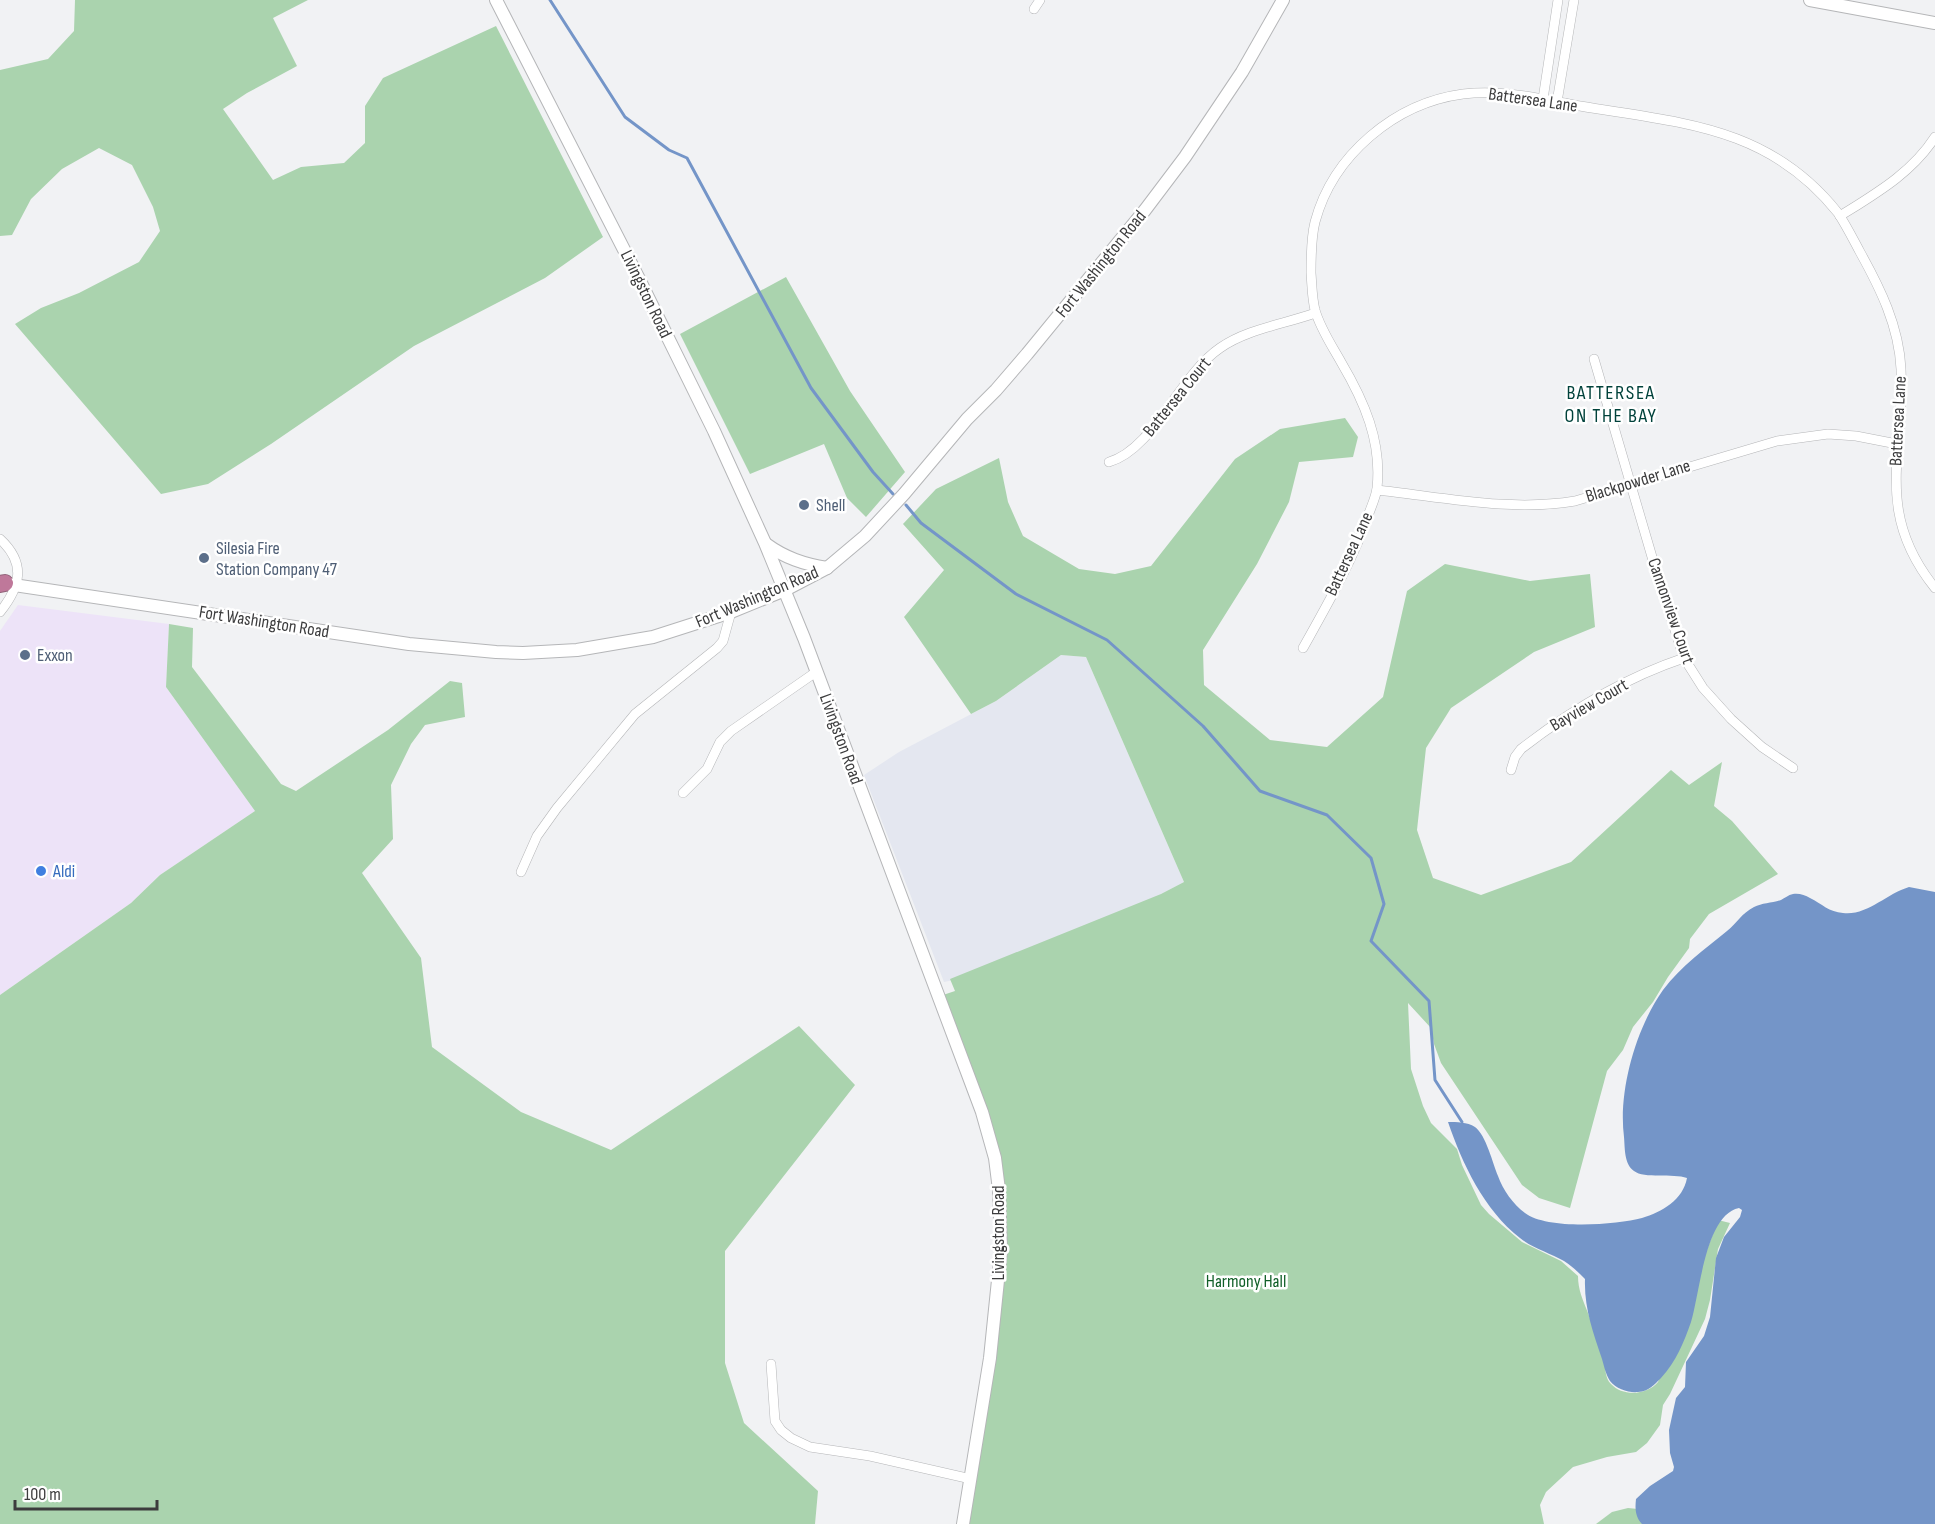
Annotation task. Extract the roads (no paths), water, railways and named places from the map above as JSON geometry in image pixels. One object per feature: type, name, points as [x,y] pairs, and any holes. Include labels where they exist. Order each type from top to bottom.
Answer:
[{"type":"main road","name":"Livingston Road","points":[[496,0],[648,297],[714,431],[765,543],[785,590],[982,1112],[994,1158],[1001,1209],[1000,1271],[990,1358],[963,1524]]},
{"type":"main road","name":"Fort Washington Road","points":[[6,584],[409,644],[496,652],[553,652],[653,637],[731,612],[785,590],[827,568],[853,547],[880,521],[967,419],[996,390],[1145,210],[1191,148],[1242,72],[1283,0]]},
{"type":"main road","points":[[1810,0],[1935,22]]},
{"type":"main road","points":[[765,543],[781,555],[804,564],[827,568]]},
{"type":"street","points":[[1034,9],[1040,0]]},
{"type":"street","points":[[1543,99],[1558,0]]},
{"type":"street","points":[[1557,102],[1574,0]]},
{"type":"street","name":"Battersea Lane","points":[[1303,648],[1353,555],[1377,490],[1376,450],[1371,421],[1357,389],[1315,313],[1311,262],[1314,225],[1325,197],[1344,164],[1361,145],[1388,122],[1410,110],[1445,97],[1484,92],[1543,99],[1697,126],[1736,137],[1760,147],[1789,166],[1840,216],[1880,288],[1896,333],[1901,365],[1901,390],[1896,494],[1900,520],[1917,561],[1935,588]]},
{"type":"street","points":[[1840,216],[1890,184],[1920,157],[1935,137]]},
{"type":"street","name":"Battersea Court","points":[[1109,462],[1121,459],[1137,446],[1188,380],[1220,347],[1249,334],[1315,313]]},
{"type":"street","name":"Cannonview Court","points":[[1594,359],[1684,658],[1703,688],[1731,719],[1762,747],[1793,768]]},
{"type":"street","name":"Blackpowder Lane","points":[[1377,490],[1500,505],[1535,505],[1575,501],[1743,450],[1807,436],[1828,434],[1856,436],[1897,444]]},
{"type":"street","points":[[0,539],[10,548],[18,567],[6,584],[0,612]]},
{"type":"street","points":[[521,872],[537,836],[557,808],[635,714],[717,648],[723,641],[731,612]]},
{"type":"street","name":"Bayview Court","points":[[1511,770],[1515,757],[1521,749],[1573,711],[1619,686],[1684,658]]},
{"type":"street","points":[[683,793],[707,769],[720,742],[731,731],[816,672]]},
{"type":"street","points":[[771,1364],[775,1421],[791,1438],[810,1447],[870,1456],[971,1479]]},
{"type":"water","points":[[1909,887],[1935,892],[1935,1524],[1642,1524],[1636,1512],[1636,1499],[1650,1486],[1673,1471],[1669,1430],[1676,1398],[1685,1387],[1686,1362],[1704,1336],[1710,1317],[1716,1258],[1724,1237],[1740,1217],[1742,1210],[1739,1208],[1728,1214],[1718,1225],[1711,1240],[1691,1322],[1675,1359],[1661,1378],[1648,1389],[1638,1392],[1627,1391],[1613,1384],[1606,1373],[1590,1320],[1585,1279],[1564,1261],[1525,1242],[1507,1227],[1485,1200],[1467,1169],[1448,1122],[1469,1124],[1479,1131],[1506,1191],[1525,1213],[1535,1218],[1565,1224],[1599,1224],[1642,1218],[1657,1212],[1676,1199],[1685,1186],[1687,1178],[1645,1175],[1634,1171],[1628,1164],[1626,1156],[1623,1119],[1631,1060],[1653,1005],[1663,990],[1685,966],[1731,928],[1746,912],[1757,906],[1781,900],[1793,894],[1802,894],[1834,911],[1852,913],[1868,908]]},
{"type":"waterway","points":[[550,0],[625,117],[669,150],[687,158],[811,388],[873,472],[893,494]]},
{"type":"waterway","points":[[906,505],[921,523],[1016,594],[1107,640],[1203,726],[1260,791],[1327,815],[1371,858],[1384,904],[1371,941],[1429,1001],[1435,1080],[1462,1122]]},
{"type":"place","name":"Shell","points":[[804,505]]},
{"type":"place","name":"Silesia Fire Station Company 47","points":[[204,558]]},
{"type":"place","name":"Exxon","points":[[25,655]]},
{"type":"place","name":"Aldi","points":[[41,871]]},
{"type":"district","name":"BATTERSEA ON THE BAY","points":[[1611,404]]},
{"type":"park label","name":"Harmony Hall","points":[[1246,1281]]}]
